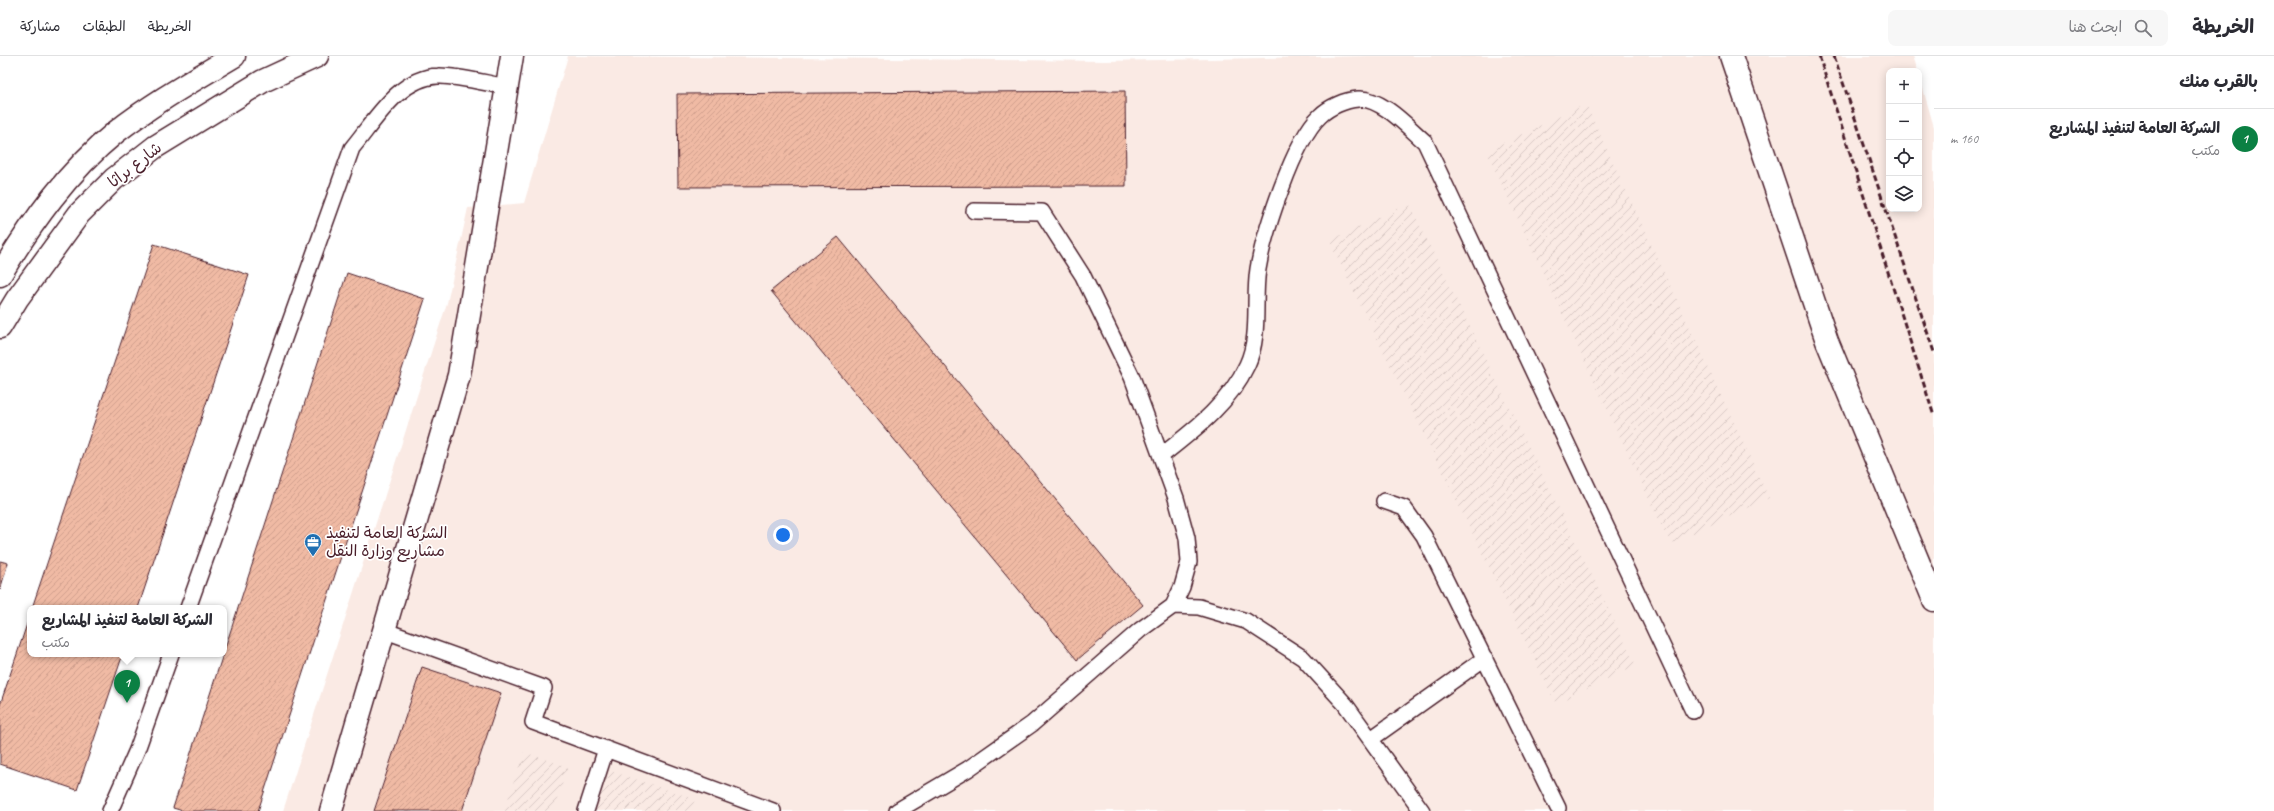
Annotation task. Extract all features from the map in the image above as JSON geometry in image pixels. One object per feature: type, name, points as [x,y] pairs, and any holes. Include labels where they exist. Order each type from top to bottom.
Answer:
[{"type":"street","name":"شارع براثا","points":[[0,275],[36,218],[61,186],[115,133],[155,103],[234,56]]},
{"type":"street","name":"شارع براثا","points":[[0,327],[17,299],[79,214],[114,179],[155,146],[263,81],[317,56]]},
{"type":"street","points":[[331,811],[459,375],[508,88],[512,56]]},
{"type":"street","points":[[1732,56],[1827,341],[1934,600]]},
{"type":"lane","points":[[189,605],[352,148],[387,105],[411,83],[438,76],[508,88]]},
{"type":"lane","points":[[1161,456],[1197,428],[1226,400],[1247,364],[1255,332],[1258,270],[1268,228],[1302,139],[1320,116],[1336,105],[1359,99],[1386,107],[1425,142],[1693,711]]},
{"type":"lane","points":[[897,811],[968,769],[1032,724],[1140,630],[1173,606],[1182,587],[1189,562],[1187,538],[1178,505],[1161,456],[1132,378],[1090,290],[1042,212],[974,211]]},
{"type":"lane","points":[[1384,501],[1404,508],[1424,536],[1558,808]]},
{"type":"lane","points":[[1173,606],[1199,607],[1246,621],[1303,658],[1345,704],[1422,811]]},
{"type":"lane","points":[[383,630],[544,688],[533,722],[773,811]]},
{"type":"lane","points":[[110,811],[137,750],[170,657]]},
{"type":"lane","points":[[1371,740],[1485,658]]},
{"type":"lane","points":[[586,811],[606,749]]},
{"type":"shaded area","points":[[568,56],[1105,61],[1370,56],[1913,56],[1917,68],[1886,68],[1886,212],[1922,212],[1922,85],[1934,127],[1934,811],[283,811],[447,303],[468,208],[524,203]]},
{"type":"shaded area","points":[[1586,104],[1769,498],[1670,544],[1486,151]]},
{"type":"shaded area","points":[[1409,203],[1636,665],[1556,704],[1329,241]]},
{"type":"shaded area","points":[[524,752],[568,767],[553,811],[504,811]]},
{"type":"shaded area","points":[[608,770],[695,799],[691,811],[594,811]]},
{"type":"building","points":[[1125,91],[1126,186],[678,187],[677,94]]},
{"type":"building","points":[[838,237],[1143,605],[1077,660],[771,291]]},
{"type":"building","points":[[154,244],[249,275],[139,605],[33,605]]},
{"type":"building","points":[[347,273],[425,299],[258,811],[183,811],[173,808],[222,657],[227,657],[227,642]]},
{"type":"building","points":[[0,561],[8,563],[0,590]]},
{"type":"building","points":[[27,624],[27,657],[122,657],[77,790],[0,764],[0,705]]},
{"type":"building","points":[[422,667],[501,693],[462,811],[374,811]]},
{"type":"railway","points":[[1819,56],[1934,416]]},
{"type":"railway","points":[[1834,56],[1934,352]]},
{"type":"place","name":"الشركة العامة لتنفيذ مشاريع وزارة النقل","points":[[313,557]]},
{"type":"place","name":"الشركة العامة لتنفيذ المشاريع","points":[[127,703]]}]
